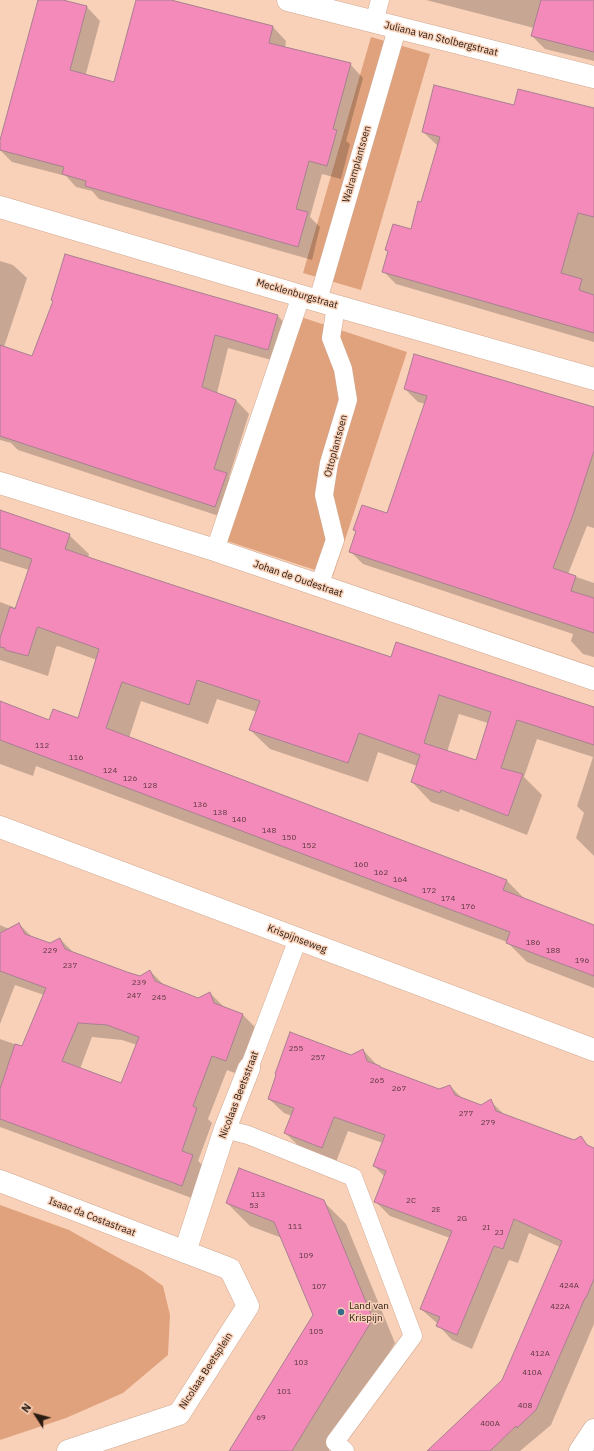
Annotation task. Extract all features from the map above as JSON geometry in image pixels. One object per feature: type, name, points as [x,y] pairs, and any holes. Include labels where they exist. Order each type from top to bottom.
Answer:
[{"type":"street","name":"Juliana van Stolbergstraat","points":[[288,0],[594,77]]},
{"type":"street","points":[[374,22],[380,0]]},
{"type":"street","name":"Walramplantsoen","points":[[318,300],[397,28]]},
{"type":"street","name":"Mecklenburgstraat","points":[[0,207],[594,379]]},
{"type":"street","points":[[214,550],[318,300]]},
{"type":"street","name":"Ottoplantsoen","points":[[318,300],[343,369],[348,400],[329,463],[324,495],[335,540],[319,586]]},
{"type":"street","name":"Johan de Oudestraat","points":[[0,483],[214,550],[594,679]]},
{"type":"street","name":"Krispijnseweg","points":[[0,827],[594,1050]]},
{"type":"street","name":"Nicolaas Beetsstraat","points":[[185,1252],[225,1129],[298,939]]},
{"type":"street","points":[[225,1129],[248,1135],[353,1177],[413,1336],[336,1448]]},
{"type":"street","name":"Isaac da Costastraat","points":[[0,1181],[185,1252]]},
{"type":"street","name":"Nicolaas Beetsplein","points":[[68,1451],[178,1414],[248,1306],[230,1269],[185,1252]]},
{"type":"street","points":[[580,1451],[594,1430]]},
{"type":"shaded area","points":[[371,37],[430,54],[361,290],[303,273]]},
{"type":"shaded area","points":[[301,317],[407,352],[333,576],[227,541]]},
{"type":"shaded area","points":[[0,1205],[69,1230],[142,1271],[163,1286],[170,1315],[168,1355],[123,1393],[66,1418],[0,1440]]},
{"type":"building","points":[[38,0],[63,0],[87,6],[70,70],[114,82],[136,0],[171,0],[273,26],[269,43],[351,63],[333,129],[337,130],[327,166],[309,161],[296,209],[308,212],[298,247],[85,186],[86,181],[62,174],[64,167],[0,150],[0,140]]},
{"type":"building","points":[[541,0],[594,0],[594,52],[531,36]]},
{"type":"building","points":[[434,85],[514,105],[518,89],[594,108],[594,217],[578,213],[561,273],[582,279],[579,290],[594,295],[594,333],[382,272],[388,251],[385,250],[393,224],[411,229],[418,201],[421,202],[440,137],[422,132]]},
{"type":"building","points":[[65,254],[278,315],[268,350],[215,335],[202,387],[236,400],[214,469],[227,473],[215,507],[0,436],[0,345],[32,356],[53,301],[51,300]]},
{"type":"building","points":[[414,354],[594,407],[594,451],[573,515],[553,568],[576,576],[571,591],[594,598],[594,633],[349,552],[356,531],[353,530],[362,505],[387,513],[427,396],[404,389]]},
{"type":"building","points":[[0,510],[70,534],[65,549],[97,560],[391,657],[396,642],[594,707],[594,745],[517,720],[501,768],[523,774],[508,816],[441,790],[440,793],[411,782],[420,755],[359,733],[348,763],[249,730],[260,701],[197,680],[189,705],[122,682],[106,728],[507,880],[503,890],[594,925],[594,976],[506,943],[510,932],[0,740],[0,701],[49,720],[53,709],[78,718],[99,649],[38,627],[28,656],[5,650],[5,648],[0,647],[0,638],[10,607],[15,609],[32,559],[0,548]],"holes":[[[439,695],[491,712],[476,760],[424,743]]]},
{"type":"building","points":[[19,923],[25,934],[50,943],[60,938],[65,949],[140,976],[150,970],[155,981],[198,998],[210,992],[214,1003],[243,1014],[226,1061],[212,1056],[193,1106],[197,1108],[182,1151],[193,1155],[182,1186],[0,1119],[0,1089],[15,1044],[22,1046],[46,988],[0,971],[0,933]],"holes":[[[78,1023],[107,1025],[139,1037],[121,1083],[62,1061]]]},
{"type":"building","points":[[290,1032],[351,1055],[363,1049],[367,1061],[380,1067],[439,1089],[450,1085],[455,1095],[481,1105],[491,1099],[496,1111],[574,1140],[581,1136],[587,1145],[594,1148],[594,1279],[536,1410],[517,1428],[516,1426],[490,1451],[427,1451],[502,1380],[562,1241],[514,1219],[503,1249],[494,1246],[457,1335],[436,1326],[440,1317],[420,1309],[452,1231],[374,1202],[386,1171],[373,1166],[385,1135],[334,1117],[322,1148],[284,1133],[294,1108],[268,1099]]},
{"type":"building","name":"Land van Krispijn","points":[[239,1168],[324,1200],[373,1319],[292,1451],[229,1451],[313,1315],[274,1222],[226,1203]]},
{"type":"place","name":"Land van Krispijn","points":[[341,1312]]}]
